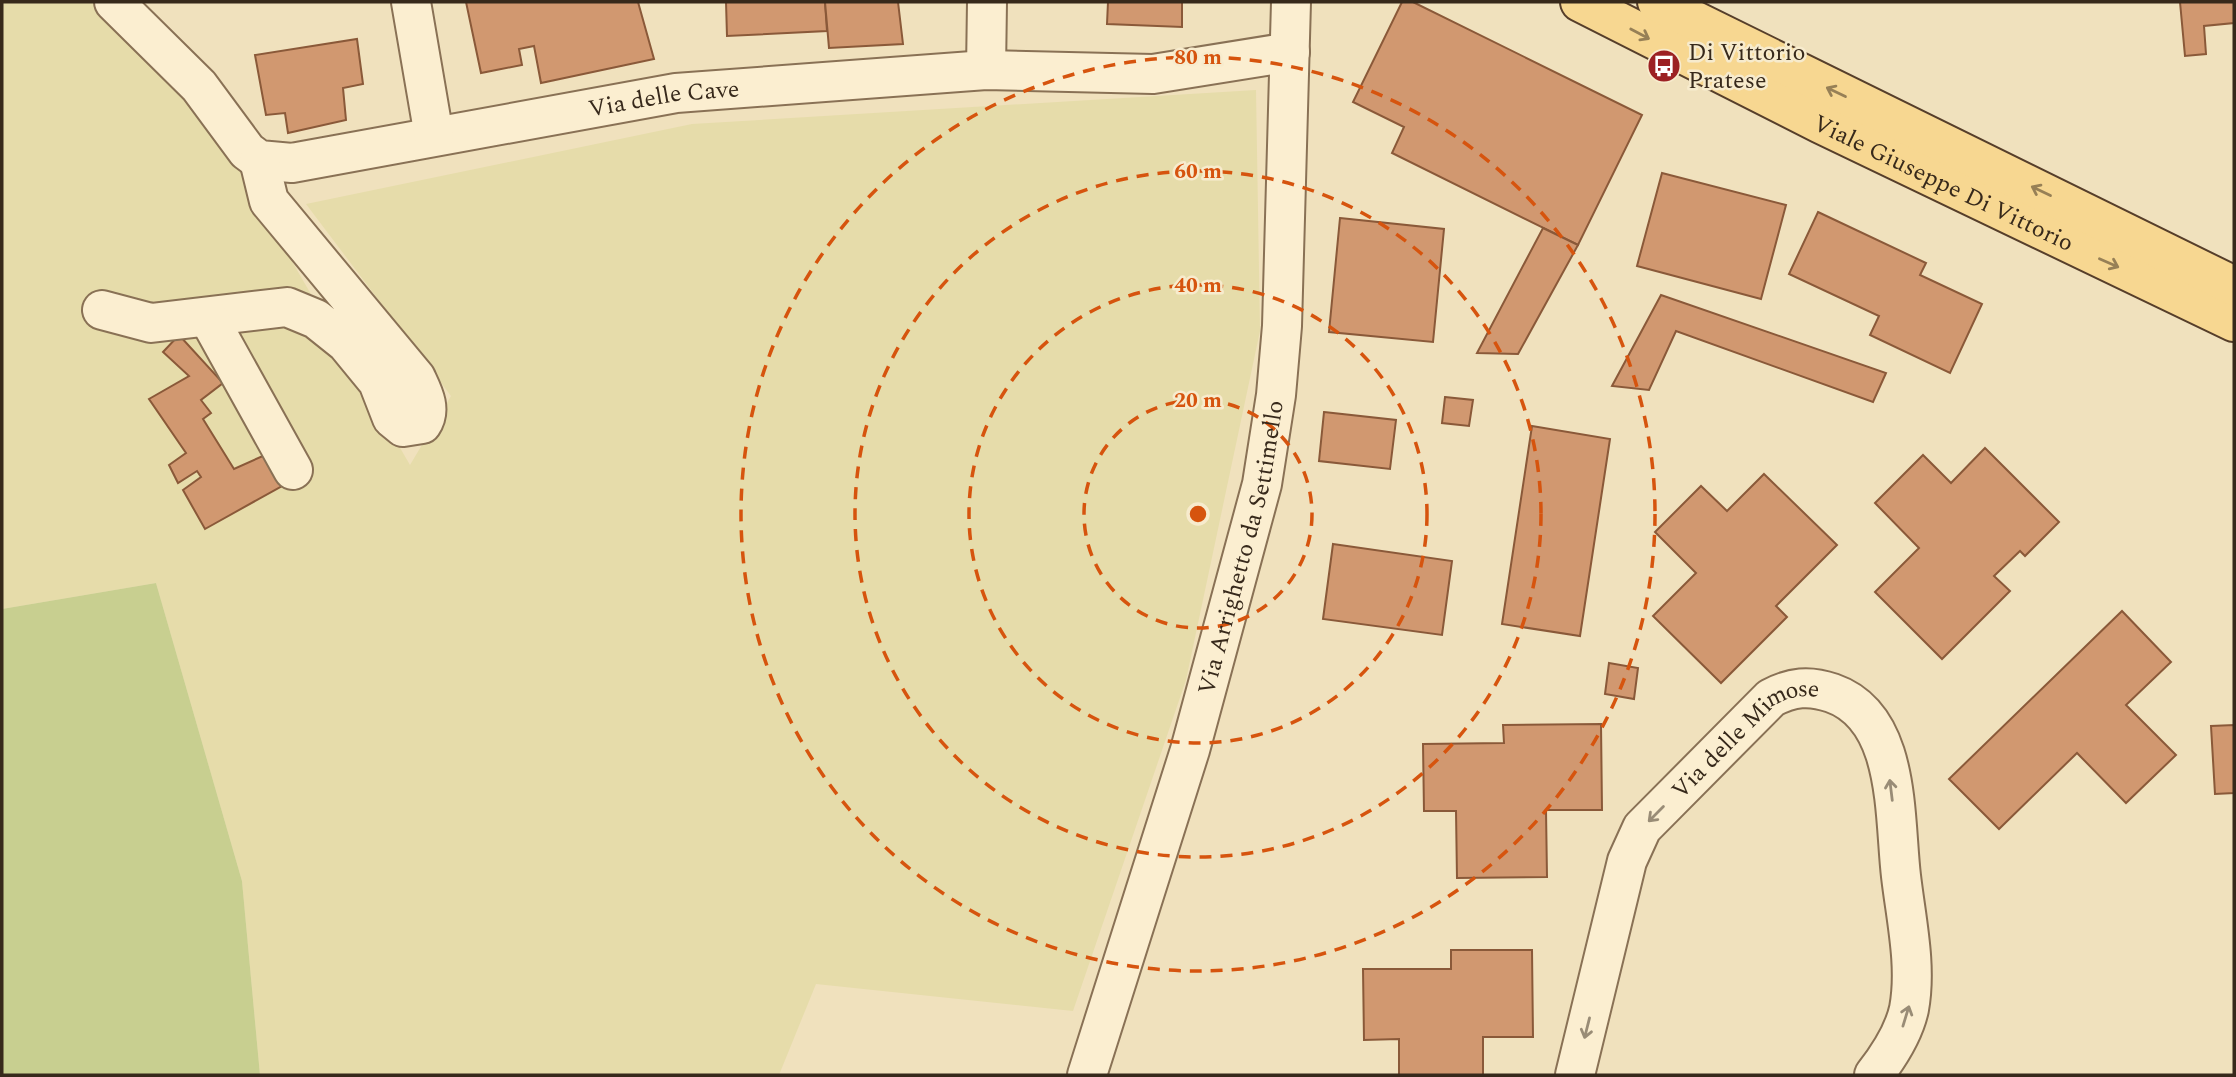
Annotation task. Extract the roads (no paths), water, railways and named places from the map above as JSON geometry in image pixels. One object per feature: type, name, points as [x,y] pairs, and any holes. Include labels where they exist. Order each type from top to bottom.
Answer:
[{"type":"main road","name":"Viale Giuseppe Di Vittorio","points":[[1580,2],[1821,124],[2234,322]]},
{"type":"main road","name":"Viale Giuseppe Di Vittorio","points":[[1657,2],[2234,286]]},
{"type":"street","points":[[102,310],[151,323],[287,307],[316,319],[346,342],[378,382],[392,418],[403,427],[422,424],[427,416],[426,403],[416,378],[269,201],[259,160],[247,151],[200,86],[114,2]]},
{"type":"street","points":[[411,2],[434,136]]},
{"type":"street","points":[[986,70],[988,2]]},
{"type":"street","name":"Via Arrighetto da Settimello","points":[[1087,1075],[1190,750],[1262,484],[1276,395],[1282,326],[1291,2]]},
{"type":"street","name":"Via delle Cave","points":[[259,160],[292,163],[677,93],[986,70],[1153,74],[1290,52]]},
{"type":"street","points":[[208,317],[293,470]]},
{"type":"street","name":"Via delle Mimose","points":[[1575,1075],[1627,861],[1642,828],[1771,698],[1786,690],[1814,687],[1843,696],[1867,715],[1886,750],[1912,973],[1909,1011],[1895,1045],[1874,1075]]},
{"type":"place","name":"Di Vittorio Pratese","points":[[1664,66]]}]
